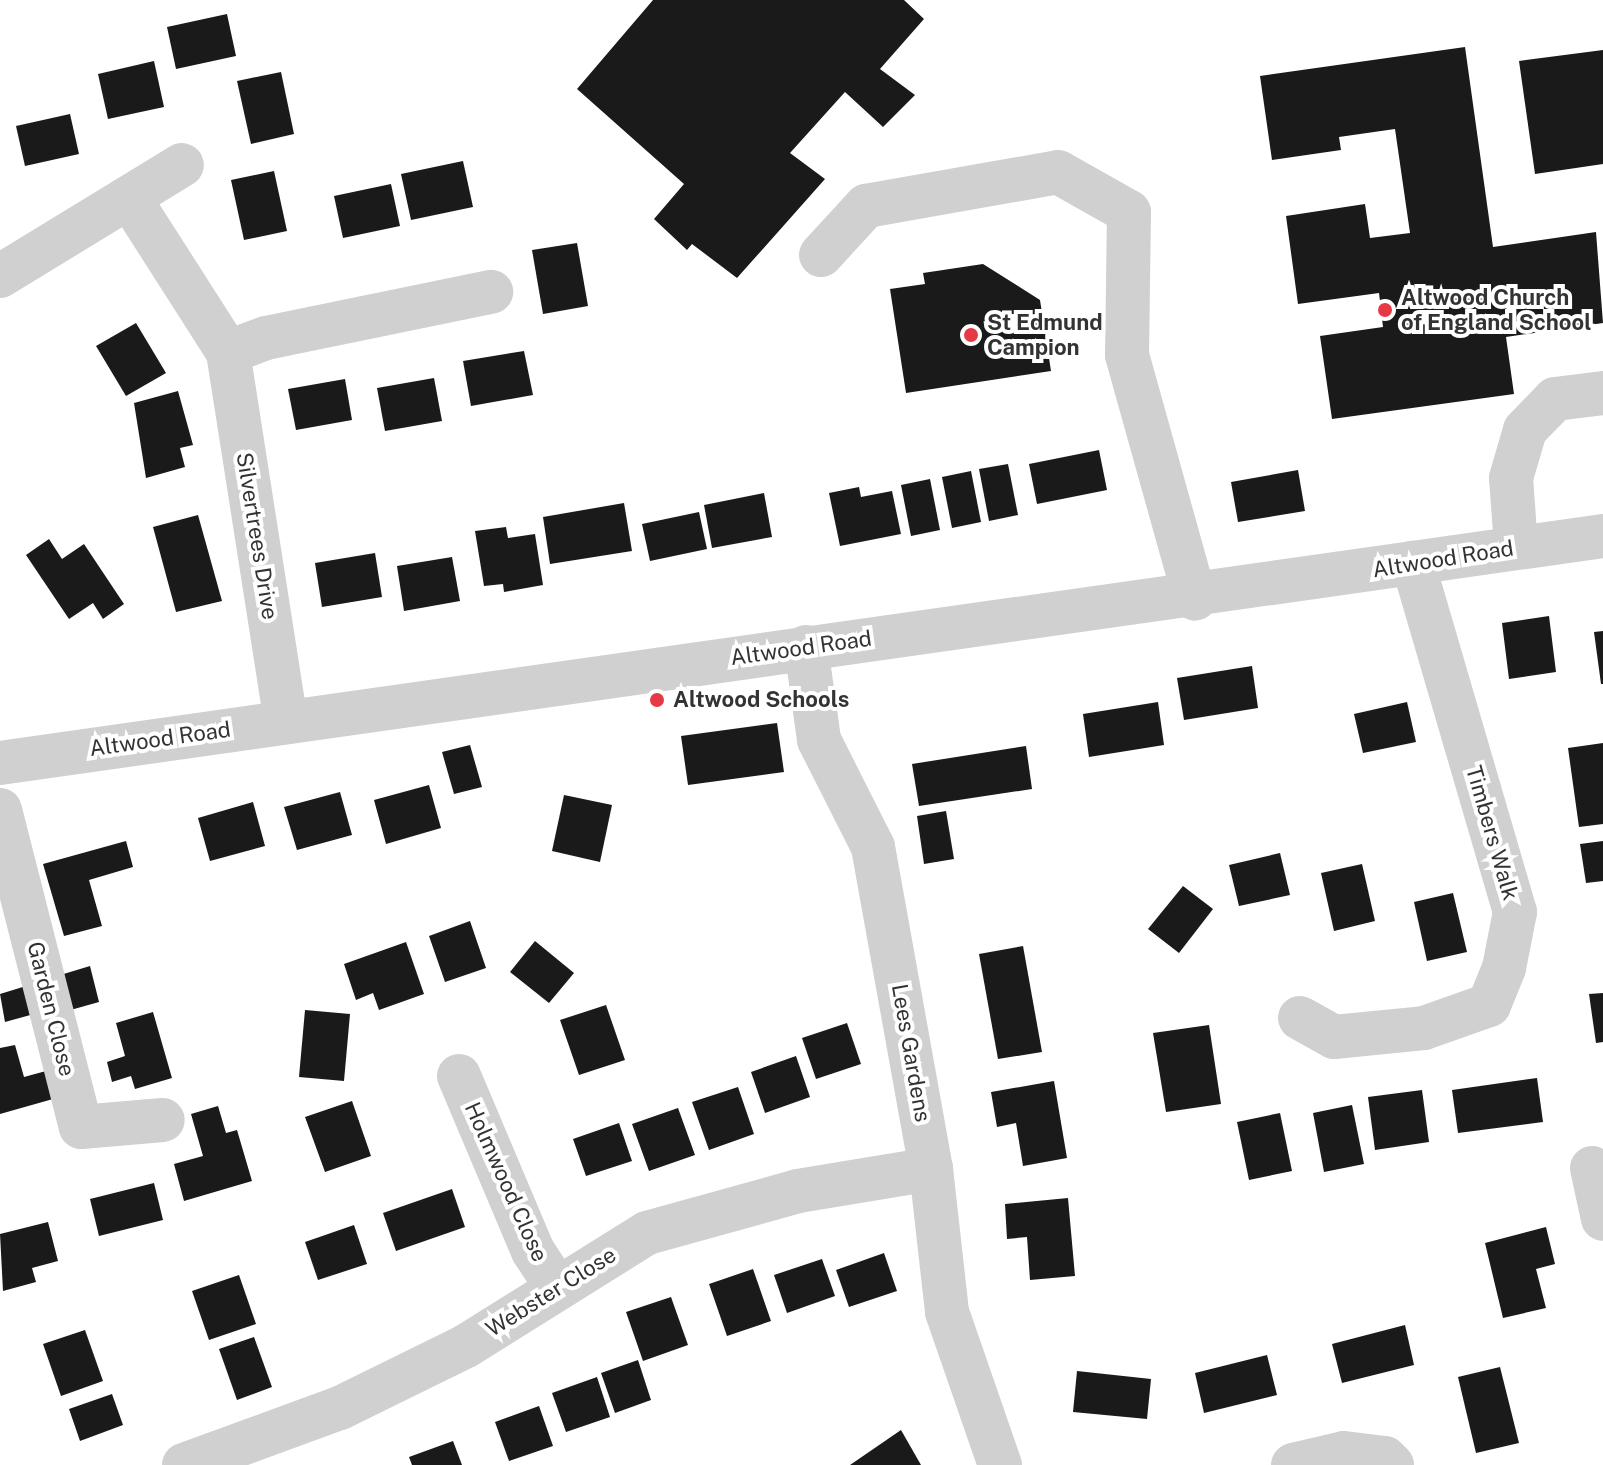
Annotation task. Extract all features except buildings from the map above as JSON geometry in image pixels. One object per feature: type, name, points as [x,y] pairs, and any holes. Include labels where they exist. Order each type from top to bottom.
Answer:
[{"type":"street","points":[[0,276],[182,165]]},
{"type":"street","points":[[821,255],[866,206],[1058,172],[1129,212],[1127,355],[1195,599]]},
{"type":"street","name":"Silvertrees Drive","points":[[130,199],[228,352],[286,721]]},
{"type":"street","points":[[228,352],[266,338],[491,292]]},
{"type":"street","points":[[1516,547],[1511,478],[1525,430],[1555,399],[1603,393]]},
{"type":"street","name":"Altwood Road","points":[[0,763],[806,647],[1195,599],[1516,547],[1603,536]]},
{"type":"street","name":"Timbers Walk","points":[[1300,1018],[1334,1037],[1424,1028],[1489,1005],[1504,968],[1515,912],[1413,563]]},
{"type":"street","name":"Lees Gardens","points":[[806,647],[819,740],[873,847],[931,1169],[947,1312],[1000,1465]]},
{"type":"street","name":"Garden Close","points":[[0,810],[86,1144],[163,1120]]},
{"type":"street","name":"Holmwood Close","points":[[459,1076],[533,1251],[556,1286]]},
{"type":"street","points":[[1592,1168],[1603,1219]]},
{"type":"street","name":"Webster Close","points":[[186,1465],[368,1394],[466,1346],[556,1286],[647,1233],[798,1191],[931,1169]]},
{"type":"street","points":[[1293,1465],[1344,1453],[1385,1458],[1392,1465]]},
{"type":"place","name":"Altwood Church of England School","points":[[1385,310]]},
{"type":"place","name":"St Edmund Campion","points":[[971,335]]},
{"type":"place","name":"Altwood Schools","points":[[657,700]]}]
